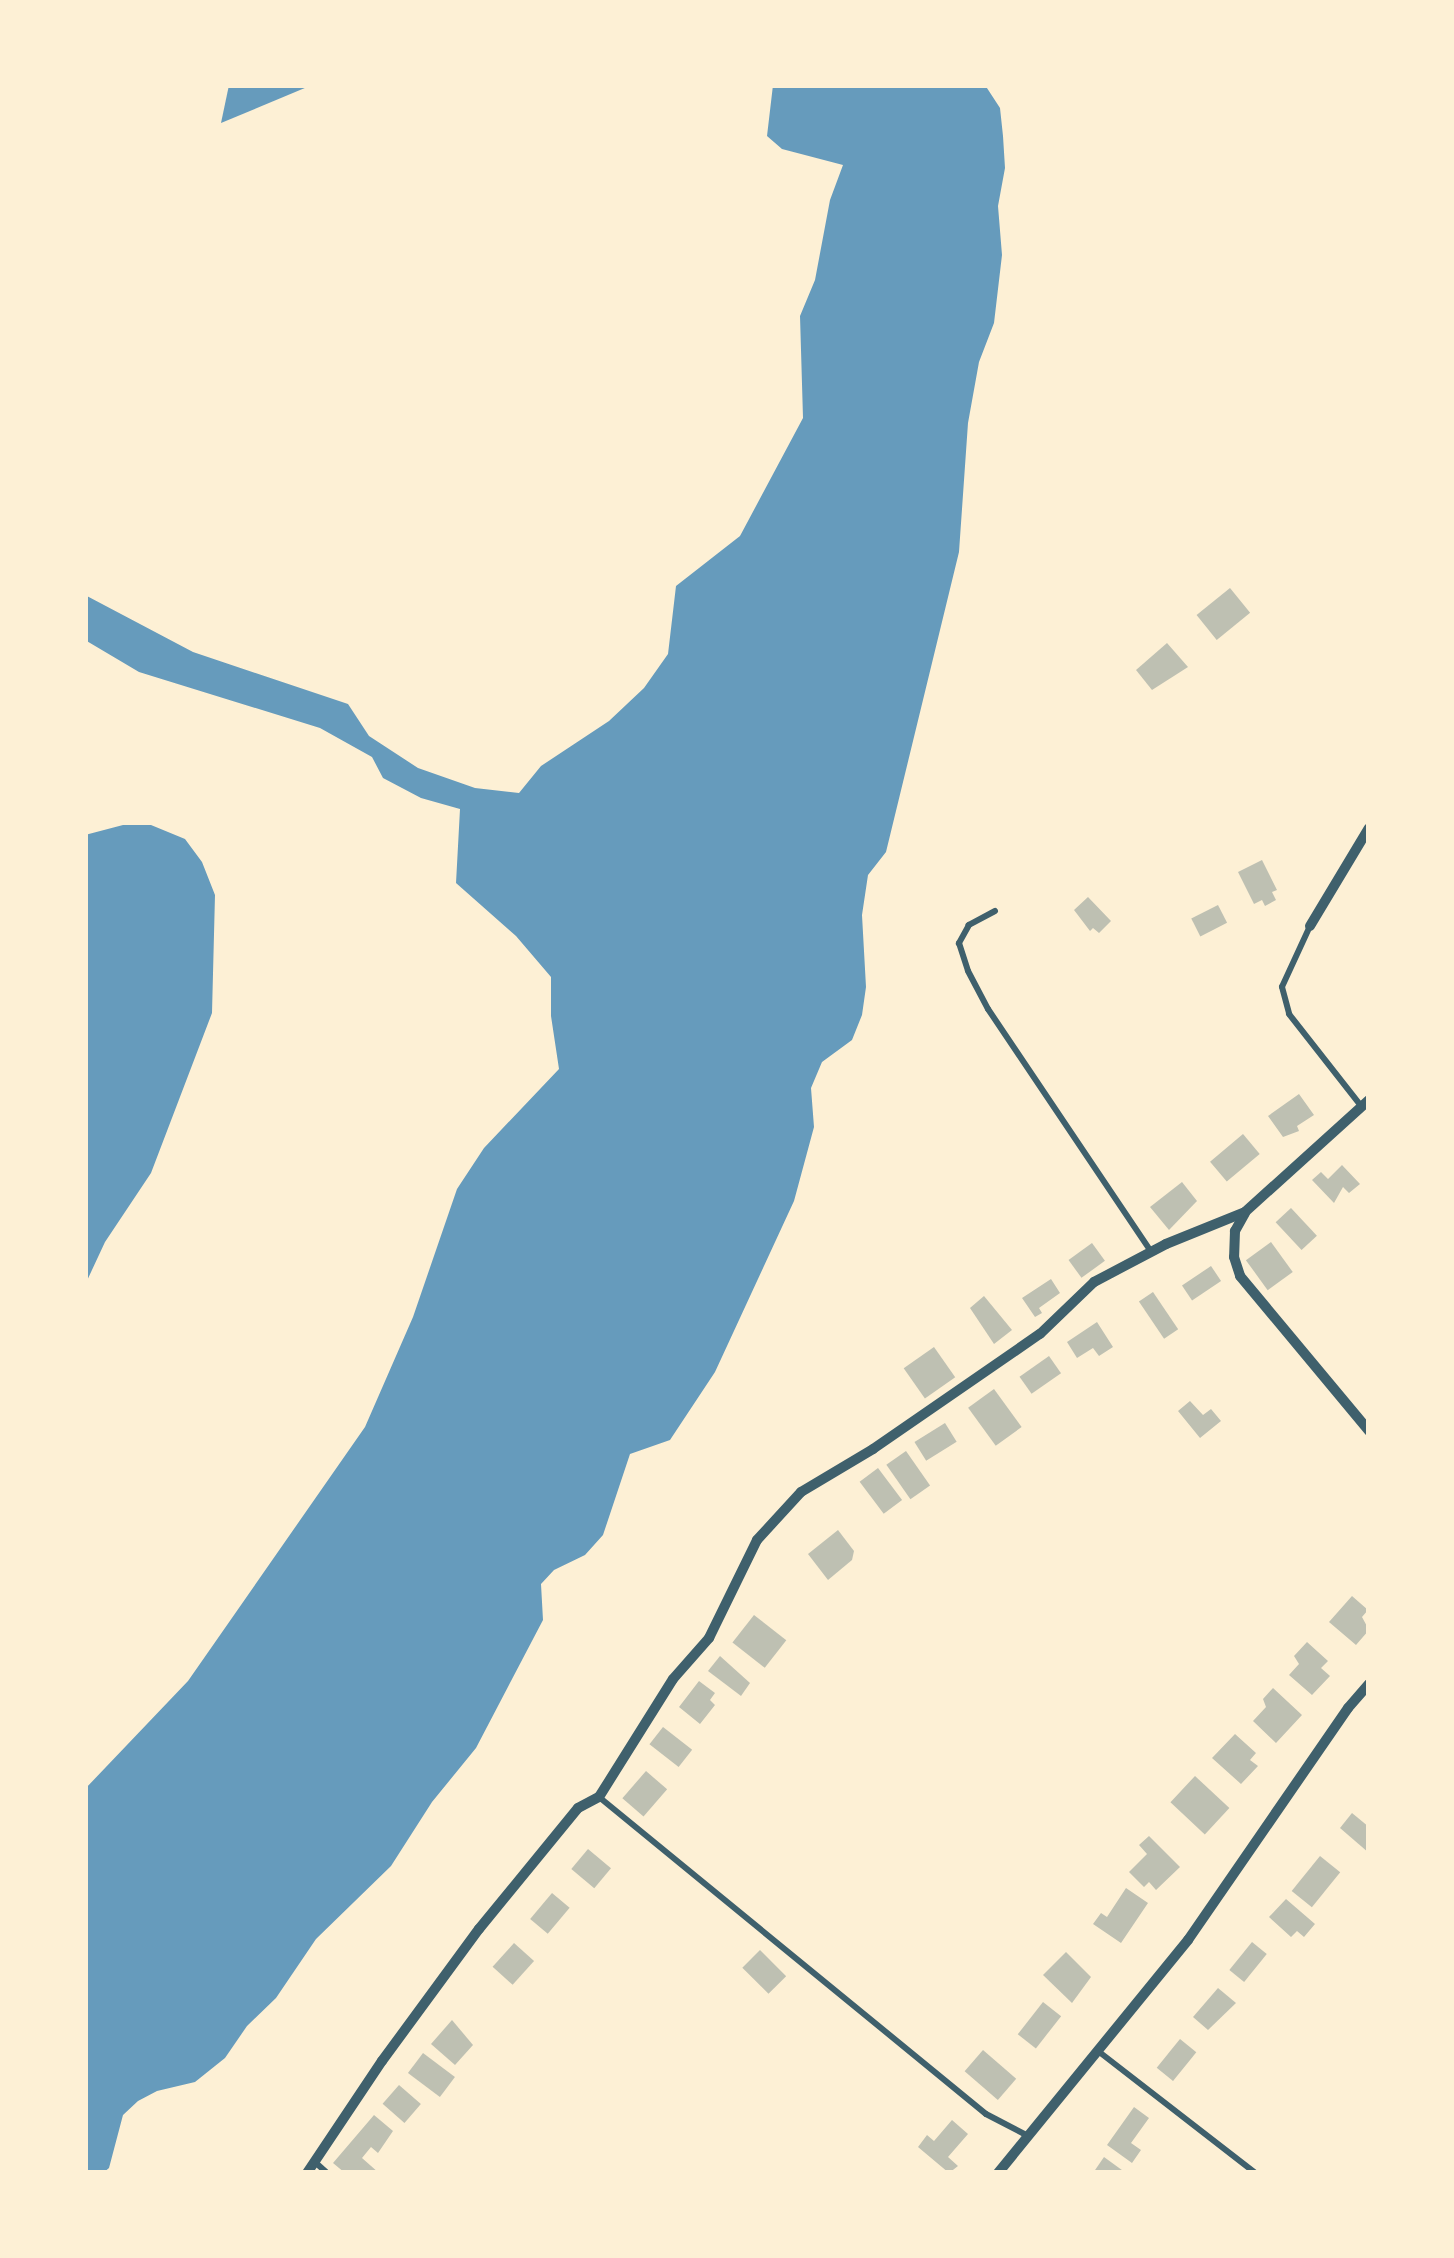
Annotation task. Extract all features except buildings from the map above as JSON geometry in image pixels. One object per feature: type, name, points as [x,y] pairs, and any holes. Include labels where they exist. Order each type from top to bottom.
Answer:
[{"type":"street","points":[[1310,926],[1369,828]]},
{"type":"street","points":[[307,2173],[479,1928],[578,1808],[599,1797],[673,1679],[709,1638],[756,1540],[801,1492],[873,1449],[1040,1334],[1094,1282],[1151,1252],[1245,1212],[1365,1103]]},
{"type":"street","points":[[1245,1212],[1235,1232],[1234,1257],[1240,1276],[1369,1431]]},
{"type":"street","points":[[998,2173],[1188,1940],[1348,1708],[1369,1684]]},
{"type":"lane","points":[[996,912],[970,925],[960,943],[968,971],[988,1009],[1151,1252]]},
{"type":"lane","points":[[1310,926],[1282,987],[1289,1014],[1365,1103]]},
{"type":"lane","points":[[599,1797],[986,2114],[1028,2136]]},
{"type":"lane","points":[[1098,2051],[1255,2173]]},
{"type":"lane","points":[[316,2163],[327,2173]]},
{"type":"water","points":[[229,85],[312,85],[221,123]]},
{"type":"water","points":[[773,85],[985,85],[1000,108],[1003,136],[1005,168],[998,206],[1002,255],[994,323],[979,362],[968,423],[959,552],[886,852],[868,875],[862,915],[866,987],[862,1015],[852,1040],[822,1062],[811,1088],[814,1127],[794,1201],[715,1372],[670,1440],[630,1454],[603,1535],[585,1555],[554,1570],[541,1584],[543,1620],[476,1748],[432,1802],[391,1866],[316,1939],[276,1998],[247,2026],[225,2058],[195,2082],[157,2091],[138,2101],[123,2115],[109,2168],[103,2173],[85,2173],[85,1789],[188,1681],[365,1427],[413,1317],[457,1189],[484,1148],[559,1069],[551,1016],[551,977],[516,936],[456,883],[460,809],[421,798],[383,778],[372,757],[320,728],[139,672],[85,640],[85,595],[193,652],[348,704],[369,736],[418,768],[475,788],[519,793],[541,766],[609,721],[644,688],[668,654],[676,586],[740,536],[803,418],[800,316],[815,280],[830,200],[843,165],[782,149],[767,136]]},
{"type":"water","points":[[123,825],[151,825],[185,839],[202,862],[215,895],[212,1013],[151,1173],[105,1242],[85,1285],[85,835]]}]
